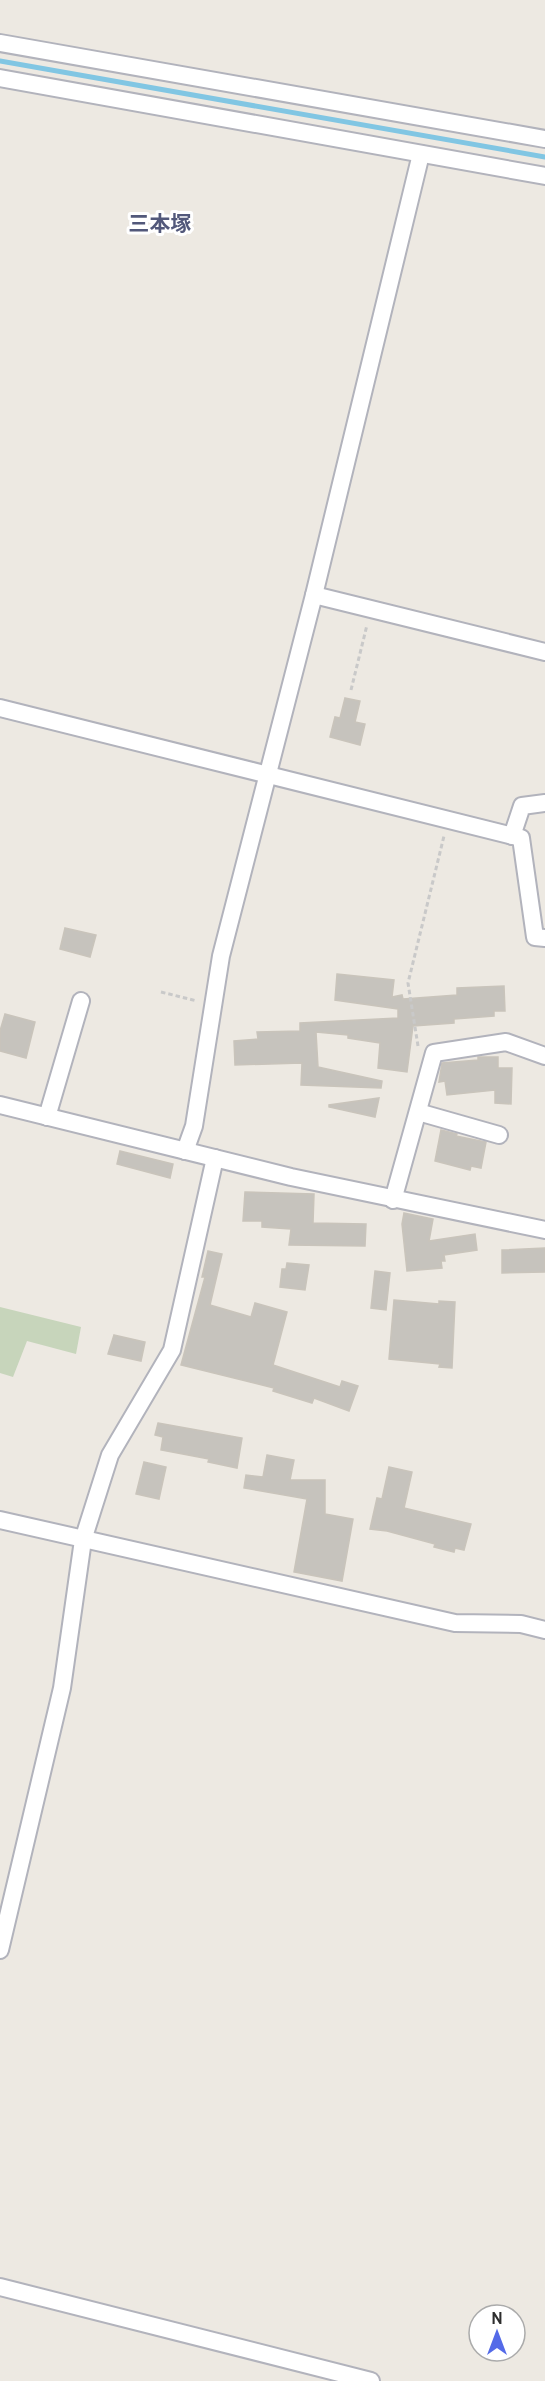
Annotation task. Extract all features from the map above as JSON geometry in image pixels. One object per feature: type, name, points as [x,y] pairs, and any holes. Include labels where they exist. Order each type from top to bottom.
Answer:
[{"type":"street","points":[[0,43],[545,139]]},
{"type":"street","points":[[0,78],[545,176]]},
{"type":"street","points":[[185,1151],[194,1126],[221,956],[314,595],[421,154]]},
{"type":"street","points":[[314,595],[545,652]]},
{"type":"street","points":[[0,708],[521,838],[535,937],[545,938]]},
{"type":"street","points":[[512,836],[522,806],[545,803]]},
{"type":"street","points":[[47,1117],[81,1001]]},
{"type":"street","points":[[393,1200],[434,1053],[506,1042],[545,1056]]},
{"type":"street","points":[[0,1105],[393,1200],[545,1230]]},
{"type":"street","points":[[418,1112],[499,1135]]},
{"type":"street","points":[[0,1950],[7,1890],[62,1688],[83,1540],[110,1455],[172,1350],[215,1158]]},
{"type":"street","points":[[0,1520],[455,1623],[521,1624],[545,1630]]},
{"type":"street","points":[[0,2287],[371,2381]]},
{"type":"path","points":[[351,690],[371,609]]},
{"type":"path","points":[[432,1059],[418,1046],[408,983],[448,820]]},
{"type":"path","points":[[162,992],[213,1004]]},
{"type":"green space","points":[[0,1307],[81,1327],[76,1354],[27,1341],[13,1377],[0,1373]]},
{"type":"building","points":[[345,698],[360,701],[355,722],[365,724],[360,745],[330,737],[335,717],[340,718]]},
{"type":"building","points":[[65,928],[96,935],[90,957],[60,949]]},
{"type":"building","points":[[337,974],[394,980],[392,997],[402,995],[403,999],[457,995],[457,988],[504,986],[505,1011],[494,1011],[494,1016],[454,1019],[454,1023],[413,1026],[407,1072],[378,1068],[380,1043],[348,1038],[348,1035],[316,1032],[318,1067],[382,1081],[381,1088],[301,1085],[302,1063],[235,1065],[234,1041],[258,1039],[257,1032],[300,1031],[300,1023],[398,1018],[398,1009],[335,1000]]},
{"type":"building","points":[[5,1014],[35,1022],[26,1058],[0,1051],[0,1031]]},
{"type":"building","points":[[478,1057],[498,1057],[498,1068],[512,1068],[511,1104],[495,1103],[495,1090],[447,1095],[445,1081],[439,1082],[442,1063],[478,1060]]},
{"type":"building","points":[[379,1098],[375,1117],[329,1107],[329,1105]]},
{"type":"building","points":[[441,1130],[457,1134],[456,1136],[486,1142],[481,1168],[471,1166],[470,1170],[435,1161]]},
{"type":"building","points":[[120,1151],[173,1164],[170,1178],[117,1164]]},
{"type":"building","points":[[245,1192],[314,1194],[313,1223],[366,1224],[365,1246],[289,1245],[291,1229],[262,1227],[262,1221],[243,1221]]},
{"type":"building","points":[[404,1213],[433,1219],[429,1241],[475,1234],[477,1250],[444,1255],[445,1261],[441,1261],[442,1268],[407,1271],[402,1224]]},
{"type":"building","points":[[545,1248],[545,1272],[502,1273],[502,1250]]},
{"type":"building","points":[[208,1251],[222,1254],[210,1305],[251,1317],[255,1303],[287,1312],[273,1365],[340,1387],[342,1381],[358,1386],[349,1411],[314,1398],[312,1403],[273,1391],[274,1388],[181,1365],[205,1277],[202,1277]]},
{"type":"building","points":[[287,1263],[309,1265],[305,1290],[280,1287],[282,1269],[286,1269]]},
{"type":"building","points":[[375,1271],[390,1273],[386,1310],[371,1308]]},
{"type":"building","points":[[394,1300],[439,1304],[439,1301],[455,1302],[452,1368],[439,1367],[440,1364],[389,1359]]},
{"type":"building","points":[[114,1335],[145,1342],[141,1361],[108,1354]]},
{"type":"building","points":[[158,1423],[242,1438],[237,1468],[208,1462],[209,1459],[161,1450],[163,1437],[155,1435]]},
{"type":"building","points":[[267,1455],[294,1460],[290,1480],[325,1480],[325,1514],[353,1519],[342,1581],[294,1572],[307,1499],[244,1488],[246,1475],[263,1477]]},
{"type":"building","points":[[144,1462],[166,1467],[159,1499],[136,1494]]},
{"type":"building","points":[[389,1467],[412,1472],[404,1508],[471,1524],[464,1550],[455,1548],[454,1552],[434,1547],[435,1544],[387,1531],[370,1529],[377,1498],[382,1499]]},
{"type":"waterway","points":[[0,61],[545,157]]},
{"type":"district","name":"三本塚","points":[[160,224]]}]
